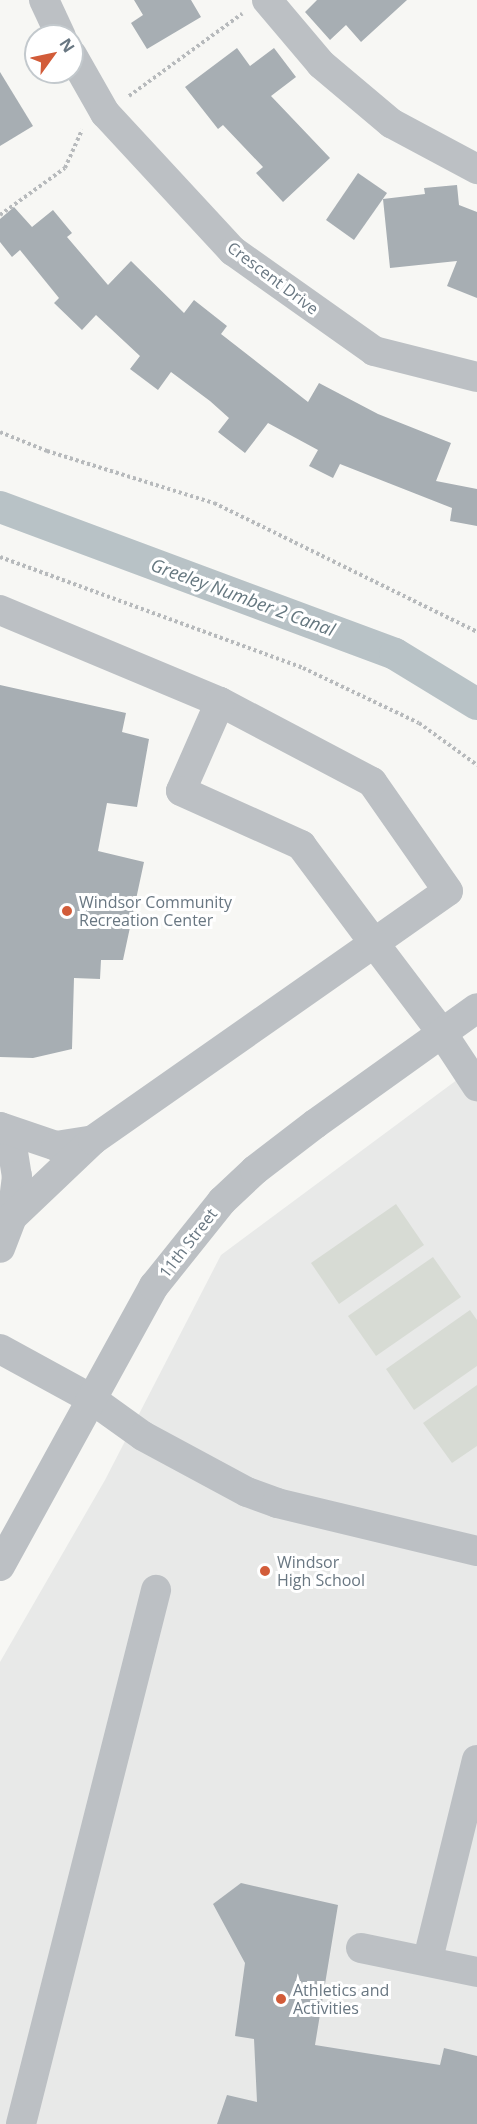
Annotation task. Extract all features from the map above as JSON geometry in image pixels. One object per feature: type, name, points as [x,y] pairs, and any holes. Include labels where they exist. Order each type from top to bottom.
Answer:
[{"type":"street","points":[[44,0],[55,24]]},
{"type":"street","points":[[267,0],[321,64],[391,123],[477,169]]},
{"type":"street","name":"Crescent Drive","points":[[84,76],[105,113],[233,251],[374,351],[477,377]]},
{"type":"street","points":[[0,610],[220,702],[372,782],[448,891],[93,1140],[12,1217]]},
{"type":"street","points":[[220,702],[181,791],[301,845],[442,1033],[477,1086]]},
{"type":"street","name":"11th Street","points":[[0,1566],[90,1398],[154,1286],[222,1201],[255,1170],[477,1008]]},
{"type":"street","points":[[0,1127],[56,1146],[93,1140]]},
{"type":"street","points":[[0,1127],[14,1152],[16,1168],[12,1217],[0,1248]]},
{"type":"street","points":[[0,1349],[90,1398],[143,1436],[247,1492],[277,1503],[477,1551]]},
{"type":"street","points":[[21,2124],[156,1590]]},
{"type":"street","points":[[428,1959],[477,1760]]},
{"type":"street","points":[[362,1948],[428,1959],[477,1972]]},
{"type":"path","points":[[0,432],[47,451],[214,503],[477,632]]},
{"type":"path","points":[[0,557],[303,668],[419,723],[477,765]]},
{"type":"shaded area","name":"Windsor High School","points":[[477,1065],[477,2124],[0,2124],[0,1662],[105,1480],[221,1255]]},
{"type":"shaded area","points":[[396,1204],[424,1245],[339,1304],[311,1263]]},
{"type":"shaded area","points":[[433,1257],[461,1297],[376,1356],[348,1316]]},
{"type":"shaded area","points":[[470,1310],[477,1320],[477,1366],[414,1410],[386,1369]]},
{"type":"shaded area","points":[[477,1385],[477,1446],[452,1463],[423,1423]]},
{"type":"building","points":[[134,0],[191,0],[201,17],[147,49],[131,23],[143,15]]},
{"type":"building","points":[[317,0],[407,0],[361,42],[346,25],[330,40],[305,12]]},
{"type":"building","points":[[237,48],[250,66],[274,48],[296,77],[271,96],[330,158],[283,202],[256,173],[263,167],[223,125],[218,129],[185,87]]},
{"type":"building","points":[[0,72],[33,126],[0,146]]},
{"type":"building","points":[[358,173],[387,193],[354,240],[326,220]]},
{"type":"building","points":[[457,185],[459,205],[477,212],[477,298],[447,286],[457,261],[390,268],[383,199],[425,194],[424,188]]},
{"type":"building","points":[[14,207],[32,227],[53,210],[72,233],[67,237],[108,285],[131,261],[184,313],[194,300],[227,326],[221,334],[308,402],[319,383],[378,414],[451,443],[436,481],[477,489],[477,526],[450,521],[452,508],[340,464],[333,478],[309,466],[318,450],[268,423],[245,453],[218,432],[229,418],[210,401],[171,372],[158,390],[130,369],[140,356],[96,315],[82,330],[54,303],[59,298],[20,250],[12,257],[0,242],[0,219]]},
{"type":"building","name":"Windsor Community Recreation Center","points":[[0,685],[126,713],[122,732],[149,739],[137,807],[107,803],[98,851],[144,862],[123,960],[101,960],[100,979],[74,978],[72,1049],[33,1058],[0,1057]]},
{"type":"building","name":"Athletics and Activities","points":[[241,1883],[338,1905],[315,2045],[440,2065],[444,2048],[477,2056],[477,2124],[217,2124],[227,2095],[257,2102],[254,2039],[235,2036],[245,1963],[213,1904]]},
{"type":"waterway","name":"Greeley Number 2 Canal","points":[[0,507],[395,654],[477,704]]},
{"type":"place","name":"Windsor Community Recreation Center","points":[[67,911]]},
{"type":"place","name":"Windsor High School","points":[[265,1571]]},
{"type":"place","name":"Athletics and Activities","points":[[281,1999]]}]
